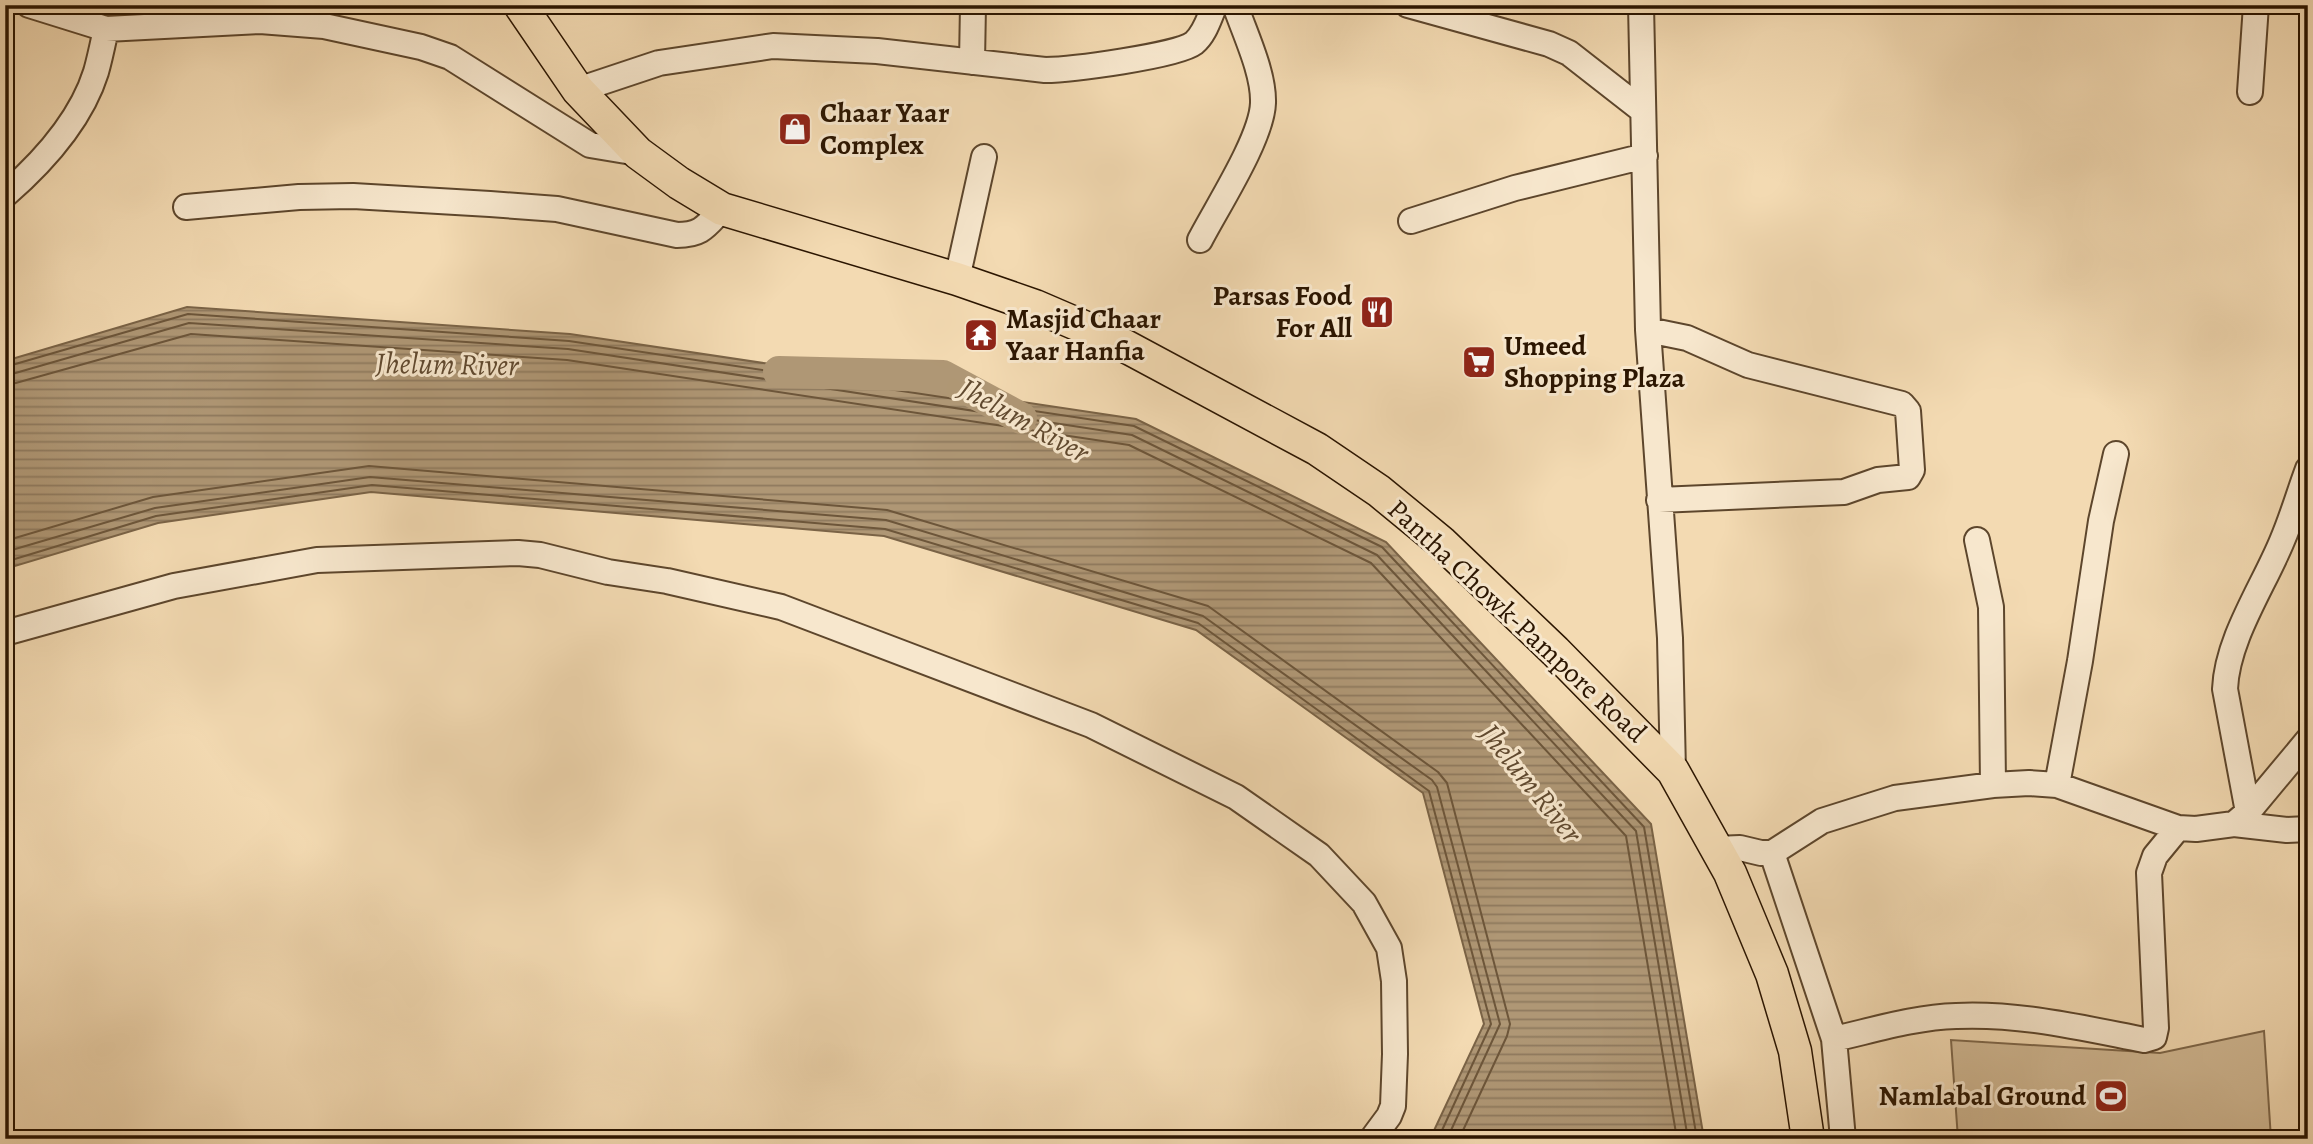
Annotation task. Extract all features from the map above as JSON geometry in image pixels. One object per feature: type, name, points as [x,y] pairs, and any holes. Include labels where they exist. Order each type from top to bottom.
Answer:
[{"type":"main road","name":"Pantha Chowk-Pampore Road","points":[[528,9],[578,90],[638,153],[679,183],[722,209],[957,279],[1034,306],[1114,340],[1317,449],[1379,491],[1451,551],[1555,651],[1673,771],[1730,873],[1772,974],[1785,1010],[1795,1051],[1808,1139]]},
{"type":"street","points":[[29,5],[106,29],[260,21],[324,26],[383,38],[450,57],[590,145],[638,153]]},
{"type":"street","points":[[972,62],[973,5]]},
{"type":"street","points":[[578,90],[659,63],[773,46],[877,51],[1045,70],[1068,70],[1184,49],[1202,34],[1215,5]]},
{"type":"street","points":[[1200,240],[1259,128],[1263,104],[1261,83],[1236,5]]},
{"type":"street","points":[[1408,5],[1549,44],[1569,53],[1643,110]]},
{"type":"street","points":[[1640,5],[1648,330],[1670,638],[1673,771]]},
{"type":"street","points":[[2250,92],[2256,5]]},
{"type":"street","points":[[5,195],[27,176],[57,142],[79,108],[96,74],[106,29]]},
{"type":"street","points":[[1411,220],[1515,188],[1645,156]]},
{"type":"street","points":[[957,279],[984,158]]},
{"type":"street","points":[[187,207],[299,197],[353,196],[557,209],[677,235],[700,233],[722,209]]},
{"type":"street","points":[[1648,330],[1687,338],[1748,365],[1902,404],[1908,411],[1912,470],[1908,477],[1878,480],[1844,492],[1659,500]]},
{"type":"street","points":[[2057,785],[2080,661],[2101,521],[2116,454]]},
{"type":"street","points":[[2241,818],[2225,689],[2226,673],[2237,638],[2282,540],[2308,469]]},
{"type":"street","points":[[1977,540],[1991,607],[1993,785]]},
{"type":"street","points":[[5,633],[174,586],[317,560],[519,553],[741,596],[781,607],[1091,725],[1236,797],[1319,855],[1364,903],[1389,948],[1393,964],[1393,1106],[1384,1125],[1371,1139]]},
{"type":"street","points":[[2241,818],[2308,740]]},
{"type":"street","points":[[1716,849],[1740,848],[1772,853],[1802,832],[1839,814],[1895,798],[2029,783],[2057,785],[2178,828],[2196,829],[2241,818],[2287,830],[2308,829]]},
{"type":"street","points":[[1834,1039],[1900,1025],[1967,1016],[1995,1016],[2056,1023],[2144,1040],[2154,1037],[2156,1028],[2149,873],[2155,856],[2178,828]]},
{"type":"street","points":[[1772,853],[1834,1039],[1843,1139]]},
{"type":"shaded area","name":"Namlabal Ground","points":[[2264,1031],[2271,1139],[1958,1139],[1951,1040],[2160,1053]]},
{"type":"water","points":[[187,307],[570,334],[1136,419],[1386,542],[1651,824],[1704,1139],[1430,1139],[1484,1024],[1423,793],[1196,630],[884,536],[371,492],[158,523],[5,569],[5,361]]},
{"type":"waterway","name":"Jhelum River","points":[[779,372],[943,376],[1021,418]]},
{"type":"place","name":"Chaar Yaar Complex","points":[[795,129]]},
{"type":"place","name":"Parsas Food For All","points":[[1377,312]]},
{"type":"place","name":"Masjid Chaar Yaar Hanfia","points":[[981,335]]},
{"type":"place","name":"Umeed Shopping Plaza","points":[[1479,362]]},
{"type":"place","name":"Namlabal Ground","points":[[2111,1096]]}]
